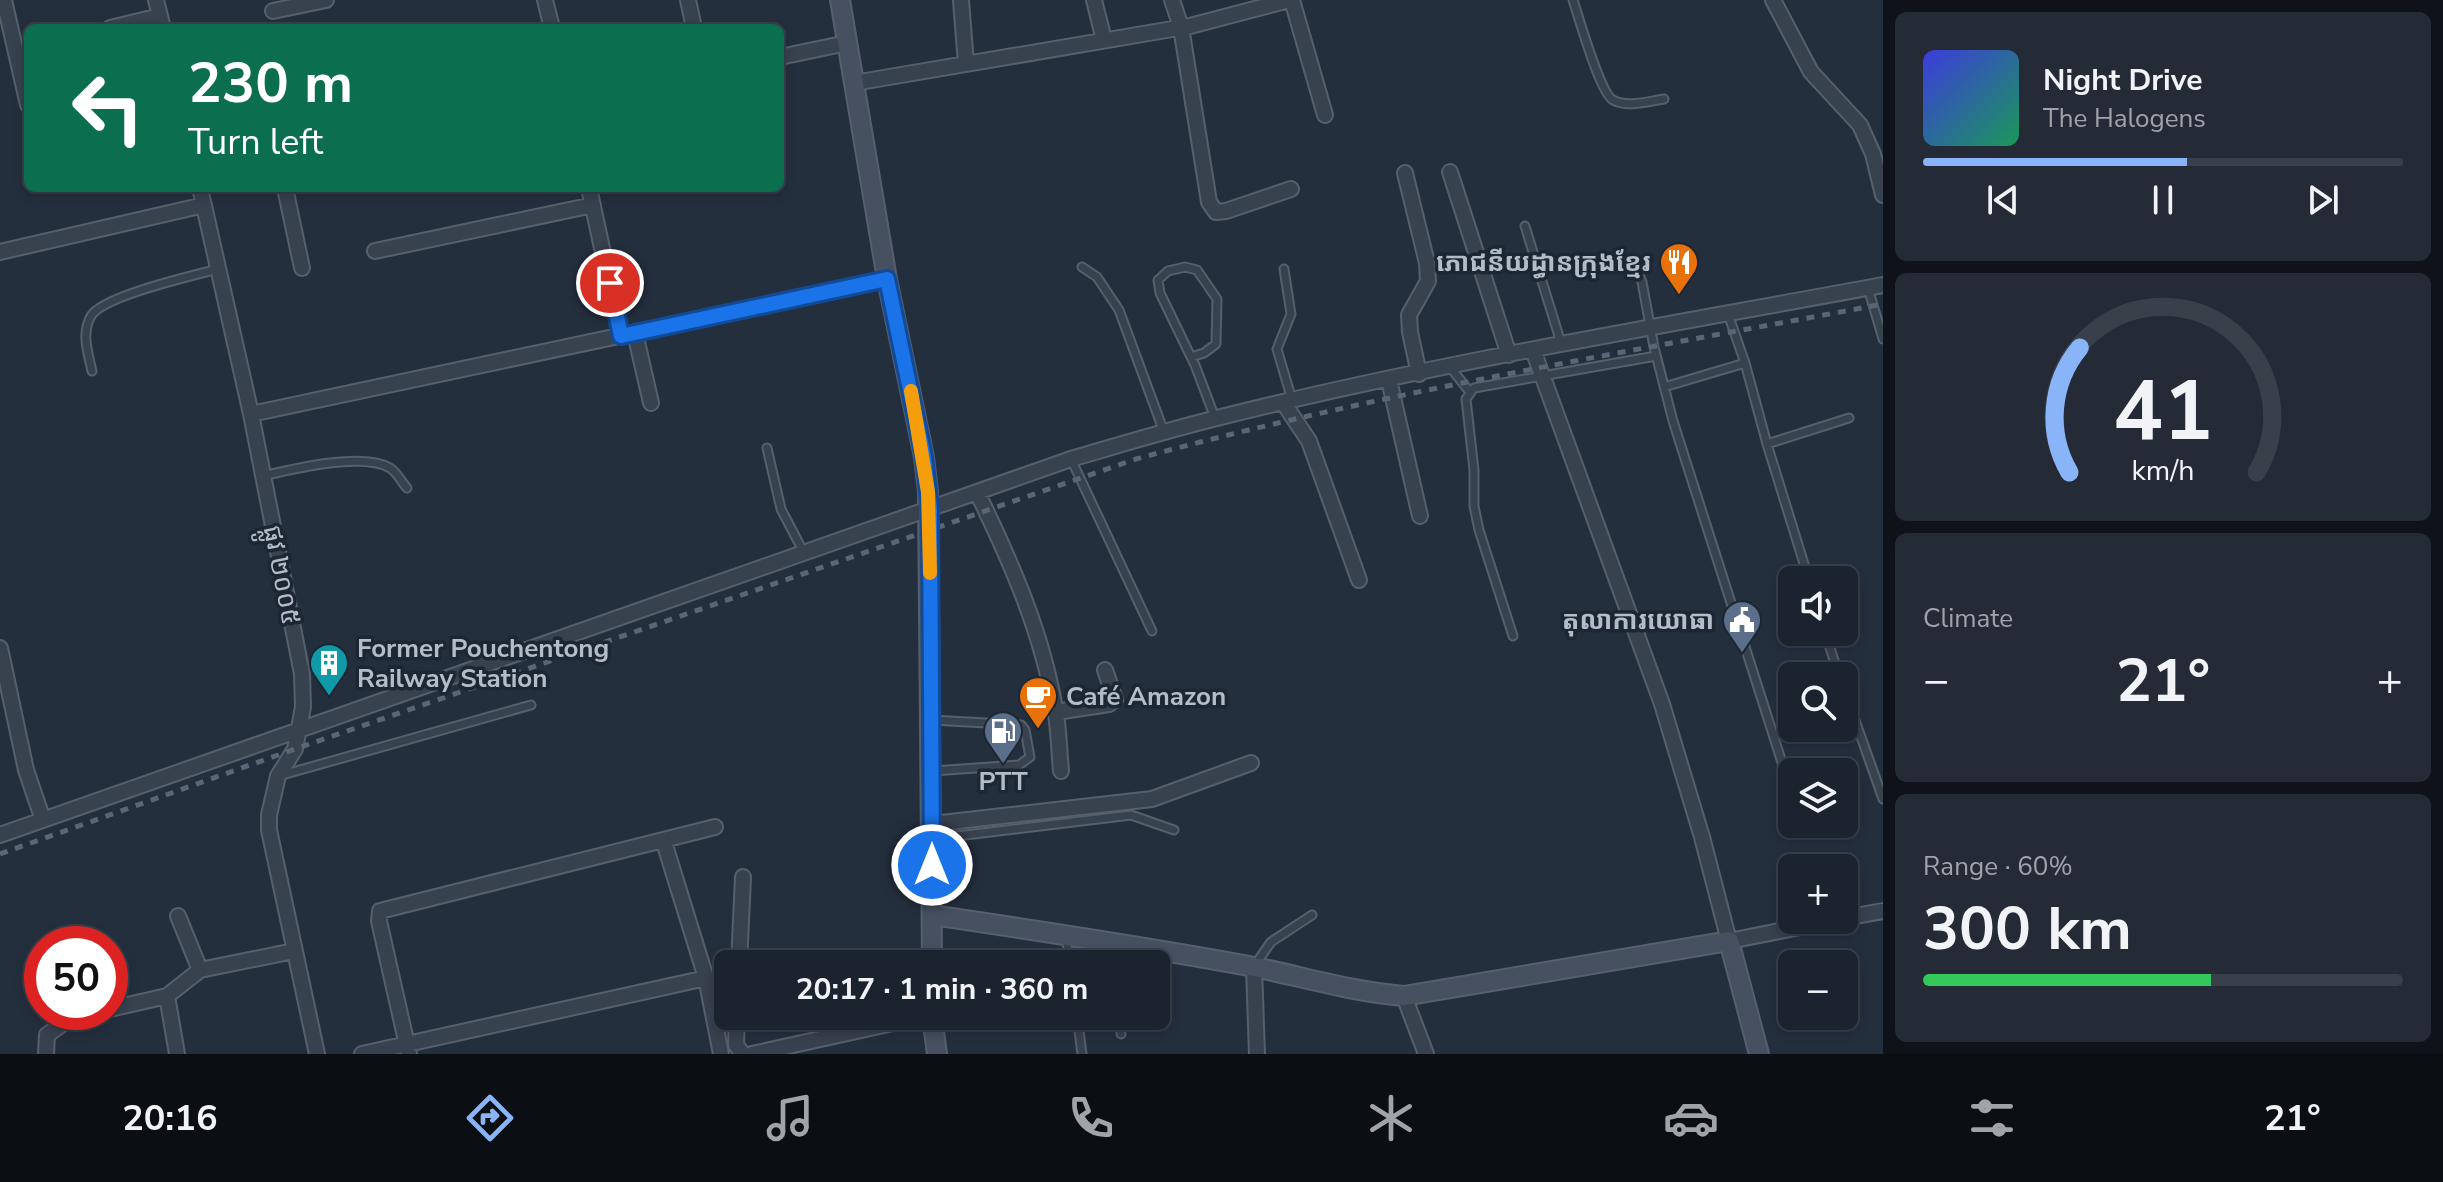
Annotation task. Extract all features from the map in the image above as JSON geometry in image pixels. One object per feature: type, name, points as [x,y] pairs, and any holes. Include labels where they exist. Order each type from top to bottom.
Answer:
[{"type":"main road","points":[[840,0],[887,279],[924,457],[930,509],[932,950]]},
{"type":"main road","points":[[932,915],[1066,934],[1254,967],[1379,994],[1404,996],[1729,941],[1759,1054]]},
{"type":"main road","points":[[934,1030],[937,1054]]},
{"type":"street","points":[[4,0],[22,47]]},
{"type":"street","points":[[156,0],[162,22]]},
{"type":"street","points":[[273,11],[326,0]]},
{"type":"street","points":[[545,0],[551,24]]},
{"type":"street","points":[[688,0],[693,24]]},
{"type":"street","points":[[961,0],[966,64]]},
{"type":"street","points":[[1094,0],[1104,40]]},
{"type":"street","points":[[1172,0],[1181,27],[1209,202],[1216,212],[1291,189]]},
{"type":"street","points":[[854,83],[1181,27],[1290,0],[1325,115]]},
{"type":"street","points":[[1773,0],[1811,72],[1860,125],[1873,154],[1883,195]]},
{"type":"street","points":[[784,56],[847,43]]},
{"type":"street","points":[[1450,172],[1509,355]]},
{"type":"street","points":[[1405,173],[1427,263],[1428,281],[1409,315],[1419,374]]},
{"type":"street","name":"ផ្លូវ ២០០៥","points":[[201,192],[251,414],[302,674],[303,707],[295,749],[278,776],[269,815],[269,830],[317,1054]]},
{"type":"street","points":[[286,192],[302,268]]},
{"type":"street","points":[[590,192],[628,334],[651,403]]},
{"type":"street","points":[[0,252],[204,205]]},
{"type":"street","points":[[375,251],[593,205]]},
{"type":"street","points":[[251,414],[887,279]]},
{"type":"street","points":[[0,835],[1071,459],[1287,401],[1533,350],[1875,286]]},
{"type":"street","points":[[1533,350],[1662,704],[1729,941],[1778,931]]},
{"type":"street","points":[[1389,380],[1420,516]]},
{"type":"street","points":[[1287,401],[1309,441],[1359,580]]},
{"type":"street","points":[[977,492],[1021,587],[1046,664],[1056,712],[1061,771]]},
{"type":"street","points":[[0,648],[26,770],[43,820]]},
{"type":"street","points":[[1056,712],[1109,704],[1115,699],[1105,670]]},
{"type":"street","points":[[932,832],[1152,799],[1251,763]]},
{"type":"street","points":[[407,1048],[379,921],[380,911],[715,827]]},
{"type":"street","points":[[664,842],[706,978],[721,1054]]},
{"type":"street","points":[[740,950],[743,877]]},
{"type":"street","points":[[1858,915],[1883,911]]},
{"type":"street","points":[[178,916],[200,970]]},
{"type":"street","points":[[128,1005],[167,996],[200,970],[294,951]]},
{"type":"street","points":[[1254,967],[1257,1054]]},
{"type":"street","points":[[362,1054],[407,1048],[706,978]]},
{"type":"street","points":[[167,996],[177,1054]]},
{"type":"street","points":[[1404,996],[1426,1054]]},
{"type":"street","points":[[46,1054],[47,1035],[53,1030]]},
{"type":"street","points":[[737,1030],[736,1045],[743,1054]]},
{"type":"street","points":[[752,1054],[861,1030]]},
{"type":"lane","points":[[1573,0],[1600,80],[1609,97],[1615,102],[1627,104],[1664,99]]},
{"type":"lane","points":[[1525,226],[1562,345]]},
{"type":"lane","points":[[1633,261],[1642,282],[1664,387],[1781,758]]},
{"type":"lane","points":[[1082,267],[1097,277],[1119,310],[1164,432]]},
{"type":"lane","points":[[1191,357],[1204,353],[1216,344],[1217,299],[1197,270],[1185,267],[1168,271],[1158,280],[1160,293],[1191,357],[1215,418]]},
{"type":"lane","points":[[92,371],[85,337],[91,315],[109,301],[218,269]]},
{"type":"lane","points":[[1284,269],[1291,314],[1277,349],[1287,401]]},
{"type":"lane","points":[[1875,286],[1883,339]]},
{"type":"lane","points":[[1728,314],[1805,566]]},
{"type":"lane","points":[[1513,636],[1474,506],[1474,470],[1466,399],[1469,391],[1656,356]]},
{"type":"lane","points":[[1664,387],[1745,363]]},
{"type":"lane","points":[[1450,367],[1469,391]]},
{"type":"lane","points":[[1767,444],[1849,418]]},
{"type":"lane","points":[[767,448],[781,509],[804,553]]},
{"type":"lane","points":[[1071,459],[1152,631]]},
{"type":"lane","points":[[263,476],[333,462],[370,463],[391,469],[407,488]]},
{"type":"lane","points":[[278,776],[531,705]]},
{"type":"lane","points":[[931,720],[1021,725],[1025,730],[1030,757],[1019,765],[931,771]]},
{"type":"lane","points":[[1858,728],[1883,799]]},
{"type":"lane","points":[[932,832],[1131,815],[1174,830]]},
{"type":"lane","points":[[1254,967],[1271,942],[1312,915]]},
{"type":"lane","points":[[1066,934],[1068,950]]},
{"type":"lane","points":[[1116,943],[1116,950]]},
{"type":"lane","points":[[1079,1030],[1082,1054]]},
{"type":"lane","points":[[1121,1030],[1121,1034]]},
{"type":"railway","points":[[0,854],[1136,459],[1414,393],[1883,304]]},
{"type":"slow traffic","points":[[911,391],[930,509],[930,573]]},
{"type":"place","name":"ភោជនីយដ្ធានក្រុងខ្មែរ","points":[[1679,296]]},
{"type":"place","name":"តុលាការយោធា","points":[[1742,654]]},
{"type":"place","name":"Former Pouchentong Railway Station","points":[[329,697]]},
{"type":"place","name":"Café Amazon","points":[[1038,730]]},
{"type":"place","name":"PTT","points":[[1003,765]]},
{"type":"route","points":[[610,283],[621,336],[887,279],[924,457],[930,509],[932,865]]}]
